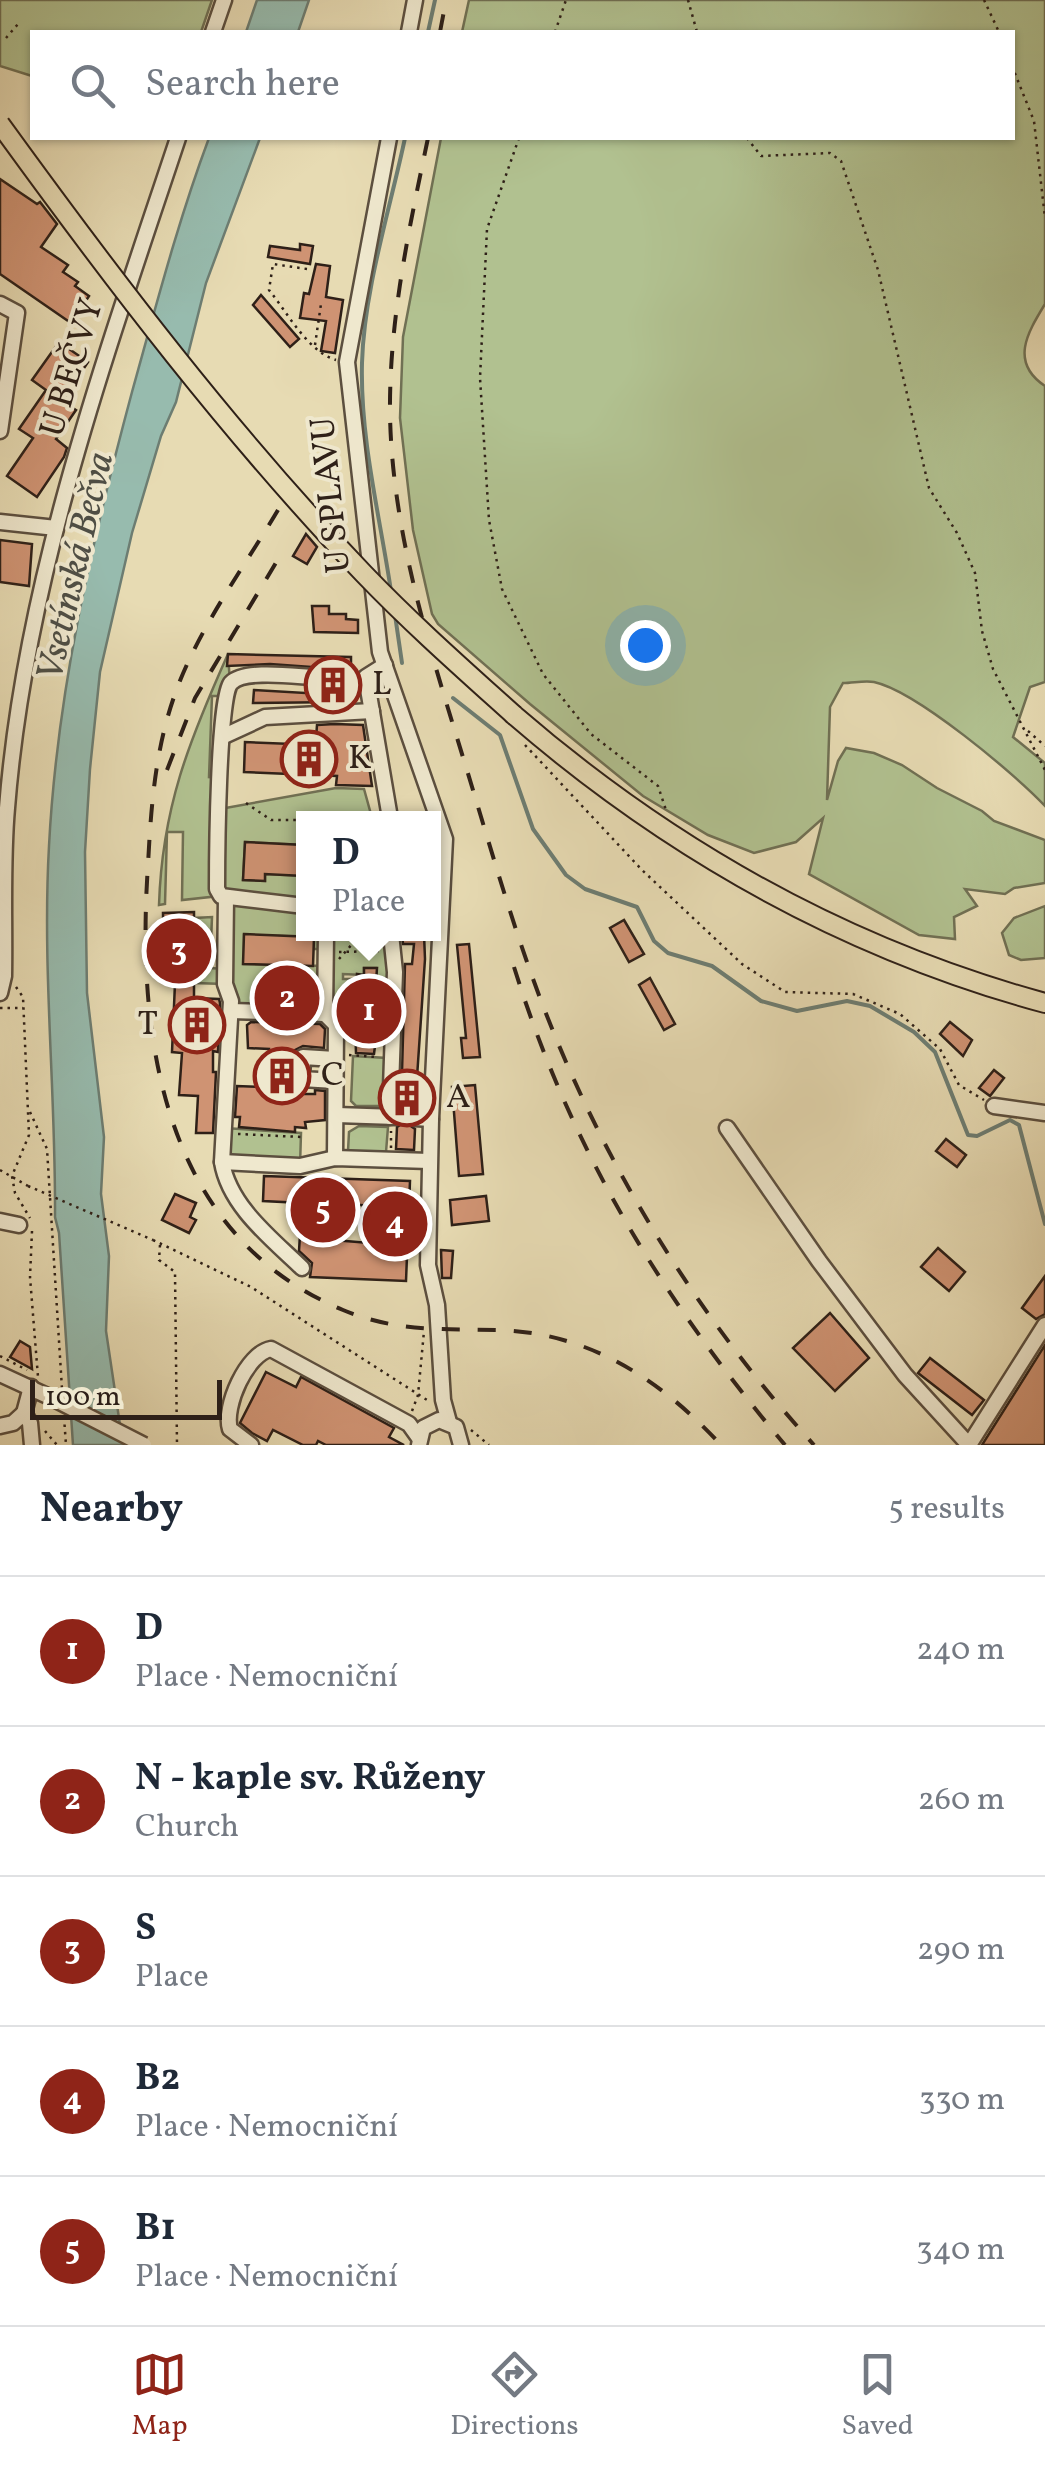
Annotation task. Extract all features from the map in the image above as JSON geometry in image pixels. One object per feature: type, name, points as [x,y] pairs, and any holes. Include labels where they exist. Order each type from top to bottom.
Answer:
[{"type":"main road","points":[[0,124],[256,453],[364,574],[518,718],[664,831],[772,897],[922,965],[1045,1004]]},
{"type":"street","points":[[214,30],[224,0]]},
{"type":"street","points":[[409,30],[415,0]]},
{"type":"street","name":"U BEČVY","points":[[0,993],[4,976],[3,808],[56,528],[115,328],[177,140]]},
{"type":"street","name":"U SPLAVU","points":[[389,140],[348,362],[380,652],[435,811]]},
{"type":"street","points":[[0,304],[16,314],[0,431]]},
{"type":"street","points":[[0,522],[56,528]]},
{"type":"street","points":[[385,665],[366,677],[389,811]]},
{"type":"street","points":[[296,905],[220,896],[217,889],[224,696],[230,683],[244,675],[314,677]]},
{"type":"street","points":[[222,737],[265,716],[372,712]]},
{"type":"street","name":"U SPLAVU","points":[[441,828],[445,840],[441,920]]},
{"type":"street","points":[[226,897],[225,984],[231,1011],[222,1162],[225,1180],[244,1208],[302,1268]]},
{"type":"street","points":[[325,1014],[326,941]]},
{"type":"street","points":[[337,1115],[393,1120],[393,941]]},
{"type":"street","name":"U SPLAVU","points":[[431,1119],[440,941]]},
{"type":"street","points":[[231,1011],[325,1014],[336,1024],[340,1054],[335,1081],[335,1158]]},
{"type":"street","points":[[335,1081],[302,1079],[303,1057],[340,1054]]},
{"type":"street","points":[[994,1106],[1045,1112]]},
{"type":"street","points":[[414,1118],[431,1119],[428,1265],[437,1305],[434,1421]]},
{"type":"street","points":[[728,1128],[818,1261],[883,1346],[969,1445],[1045,1325]]},
{"type":"street","points":[[222,1162],[300,1166],[335,1158],[430,1161]]},
{"type":"street","points":[[0,1221],[18,1225]]},
{"type":"street","points":[[252,1445],[235,1435],[227,1418],[253,1358],[266,1350],[304,1366],[408,1424],[434,1421],[464,1442]]},
{"type":"street","points":[[0,1374],[35,1383],[144,1445]]},
{"type":"street","points":[[0,1426],[13,1424],[24,1413],[35,1383]]},
{"type":"street","points":[[24,1413],[30,1423],[32,1445]]},
{"type":"path","points":[[556,30],[566,0]]},
{"type":"path","points":[[688,0],[696,30]]},
{"type":"path","points":[[984,0],[999,30]]},
{"type":"path","points":[[6,38],[18,24]]},
{"type":"path","points":[[1015,73],[1034,120],[1045,218]]},
{"type":"path","points":[[517,140],[487,229],[480,378],[488,520],[502,589],[543,674],[591,734],[658,786],[666,805],[664,831]]},
{"type":"path","points":[[748,140],[760,156],[830,153],[841,161],[878,270],[929,488],[976,573],[982,631],[993,669],[1045,770]]},
{"type":"path","points":[[307,269],[272,264],[270,290],[314,346],[327,357],[348,362]]},
{"type":"path","points":[[314,346],[321,304]]},
{"type":"path","points":[[518,718],[524,745],[561,787],[690,918],[742,964],[785,992],[852,994],[900,1014],[940,1049],[958,1084],[994,1106]]},
{"type":"path","points":[[1023,726],[1045,746]]},
{"type":"path","points":[[246,803],[272,820],[296,821]]},
{"type":"path","points":[[276,985],[292,970],[326,972],[355,941]]},
{"type":"path","points":[[326,952],[394,951]]},
{"type":"path","points":[[4,976],[22,992],[24,1008],[28,1142],[12,1176],[15,1194],[30,1219],[35,1383]]},
{"type":"path","points":[[0,1008],[24,1008]]},
{"type":"path","points":[[340,1054],[394,1058]]},
{"type":"path","points":[[340,1054],[348,1069]]},
{"type":"path","points":[[28,1112],[33,1114],[47,1149],[58,1398]]},
{"type":"path","points":[[390,1159],[393,1120]]},
{"type":"path","points":[[224,1134],[301,1137]]},
{"type":"path","points":[[0,1170],[251,1287],[418,1395],[434,1421],[489,1445]]},
{"type":"path","points":[[160,1243],[159,1260],[175,1272],[177,1445]]},
{"type":"path","points":[[408,1424],[418,1395],[424,1330]]},
{"type":"path","points":[[64,1413],[66,1445]]},
{"type":"green space","points":[[0,0],[212,0],[202,30],[30,30],[30,75],[0,66]]},
{"type":"green space","points":[[469,0],[1045,0],[1045,304],[1028,336],[1025,357],[1027,367],[1045,386],[1045,682],[1030,687],[1013,737],[1045,763],[1045,806],[964,735],[892,689],[870,681],[843,683],[830,707],[827,800],[838,761],[846,748],[874,753],[902,765],[994,821],[1045,840],[1045,883],[1014,888],[1005,894],[965,889],[977,906],[954,917],[955,939],[919,935],[809,874],[823,818],[796,842],[754,853],[708,835],[643,796],[438,624],[432,614],[413,530],[400,418],[403,337],[441,140],[1015,140],[1015,30],[462,30]]},
{"type":"green space","points":[[228,654],[230,683],[224,696],[212,696],[209,777],[220,778],[220,809],[336,788],[364,789],[370,811],[296,811],[296,845],[245,842],[243,880],[265,881],[265,874],[296,876],[296,936],[244,935],[244,964],[325,966],[318,949],[314,949],[314,941],[392,941],[394,1003],[379,1001],[376,968],[364,968],[364,975],[343,974],[343,979],[358,979],[356,1000],[326,999],[325,1014],[301,1013],[301,989],[271,988],[271,1012],[231,1011],[225,984],[194,983],[194,918],[212,917],[210,968],[225,969],[220,896],[182,900],[183,832],[167,832],[165,904],[159,905],[161,870],[166,837],[172,806],[190,746]]},
{"type":"green space","points":[[1045,906],[1045,958],[1021,960],[1009,955],[1002,933],[1014,918]]},
{"type":"green space","points":[[353,1056],[387,1058],[385,1103],[356,1106],[351,1101]]},
{"type":"green space","points":[[359,1126],[388,1127],[386,1152],[348,1151],[349,1132]]},
{"type":"green space","points":[[224,1128],[301,1133],[300,1166],[222,1162]]},
{"type":"water","points":[[257,0],[309,0],[299,30],[247,30]]},
{"type":"water","points":[[208,140],[259,140],[206,283],[176,402],[161,436],[132,533],[100,672],[85,852],[87,993],[104,1137],[101,1194],[109,1256],[106,1331],[123,1445],[73,1445],[55,1217],[47,938],[53,788],[78,617],[103,504],[187,201]]},
{"type":"building","points":[[0,179],[37,204],[40,202],[57,224],[41,247],[68,265],[63,272],[89,296],[71,323],[0,274]]},
{"type":"building","points":[[300,244],[313,246],[310,264],[268,257],[270,246],[300,250]]},
{"type":"building","points":[[316,264],[330,266],[326,297],[343,300],[335,353],[321,351],[326,321],[300,318],[304,293],[309,294]]},
{"type":"building","points":[[261,295],[299,339],[290,347],[253,305]]},
{"type":"building","points":[[59,342],[88,362],[62,401],[76,410],[56,439],[67,448],[64,457],[37,497],[7,476],[33,438],[19,429],[46,390],[32,380]]},
{"type":"building","points":[[306,534],[317,547],[307,564],[293,556]]},
{"type":"building","points":[[0,540],[32,544],[29,586],[0,582]]},
{"type":"building","points":[[312,606],[329,606],[329,614],[346,614],[346,619],[358,620],[358,633],[314,632]]},
{"type":"building","points":[[228,654],[351,657],[351,670],[344,670],[342,702],[253,703],[254,690],[322,694],[324,668],[227,666]]},
{"type":"building","name":"K","points":[[317,725],[363,725],[372,786],[336,785],[337,776],[244,772],[245,742],[292,744],[292,738],[316,739]]},
{"type":"building","points":[[245,842],[296,845],[296,876],[265,874],[265,881],[243,880]]},
{"type":"building","points":[[194,912],[194,998],[219,999],[220,1003],[218,1052],[213,1051],[213,1133],[196,1133],[198,1096],[179,1095],[182,1053],[172,1052],[175,983],[164,983],[163,913]]},
{"type":"building","points":[[624,920],[644,954],[629,962],[610,928]]},
{"type":"building","points":[[244,934],[314,941],[313,966],[243,964]]},
{"type":"building","points":[[403,941],[424,941],[425,959],[415,1107],[406,1113],[401,1108],[405,964],[412,964],[414,944]]},
{"type":"building","points":[[469,944],[480,1057],[463,1058],[461,1038],[466,1038],[457,945]]},
{"type":"building","points":[[364,968],[377,968],[376,983],[380,983],[382,1023],[378,1022],[374,1054],[356,1053],[355,1021],[348,1015],[356,1009],[357,974],[364,975]]},
{"type":"building","points":[[650,978],[675,1024],[664,1030],[639,985]]},
{"type":"building","points":[[950,1022],[972,1040],[963,1056],[940,1034]]},
{"type":"building","name":"C","points":[[320,1024],[325,1029],[324,1048],[303,1046],[295,1050],[291,1079],[295,1094],[325,1091],[325,1120],[305,1122],[306,1128],[295,1127],[295,1132],[239,1127],[240,1117],[235,1117],[237,1086],[267,1087],[269,1049],[248,1048],[247,1025]]},
{"type":"building","points":[[994,1070],[1004,1078],[990,1096],[979,1088]]},
{"type":"building","points":[[475,1085],[483,1174],[459,1176],[452,1087]]},
{"type":"building","points":[[405,1122],[415,1129],[414,1150],[396,1149],[397,1127]]},
{"type":"building","points":[[946,1139],[966,1155],[957,1167],[936,1151]]},
{"type":"building","points":[[264,1176],[410,1181],[406,1281],[310,1277],[312,1263],[299,1251],[302,1203],[263,1201]],"holes":[[[335,1204],[382,1206],[381,1244],[334,1240]]]},
{"type":"building","points":[[175,1194],[196,1203],[190,1217],[196,1220],[189,1233],[162,1220]]},
{"type":"building","points":[[486,1196],[489,1221],[452,1225],[450,1200]]},
{"type":"building","points":[[938,1248],[965,1272],[949,1291],[921,1267]]},
{"type":"building","points":[[441,1250],[453,1251],[451,1278],[442,1278]]},
{"type":"building","points":[[1045,1276],[1045,1314],[1036,1319],[1022,1308]]},
{"type":"building","points":[[830,1313],[869,1358],[835,1391],[793,1348]]},
{"type":"building","points":[[20,1341],[30,1347],[32,1369],[10,1357]]},
{"type":"building","points":[[1045,1345],[1045,1445],[982,1445]]},
{"type":"building","points":[[930,1358],[984,1400],[972,1415],[918,1373]]},
{"type":"building","points":[[266,1372],[296,1387],[301,1377],[394,1428],[389,1437],[404,1445],[326,1445],[318,1441],[316,1445],[303,1445],[273,1430],[267,1441],[240,1423]]},
{"type":"waterway","points":[[428,30],[435,0]]},
{"type":"waterway","points":[[391,591],[367,449],[362,363],[373,278],[405,140]]},
{"type":"waterway","points":[[395,615],[402,663]]},
{"type":"waterway","points":[[453,698],[500,735],[533,829],[566,875],[585,889],[637,907],[654,941],[668,953],[712,966],[761,1001],[797,1011],[847,1001],[870,1006],[914,1032],[935,1052],[968,1135],[977,1136],[1010,1120],[1019,1125],[1045,1224]]},
{"type":"railway","points":[[440,30],[446,0]]},
{"type":"railway","points":[[428,140],[397,309],[390,414],[392,459],[406,548],[440,681],[534,981],[597,1128],[627,1185],[695,1294],[772,1397],[814,1445]]},
{"type":"railway","points":[[278,510],[208,623],[185,670],[158,757],[148,865],[148,997],[157,1062],[174,1124],[199,1182],[235,1233],[282,1276],[343,1310],[401,1326],[499,1330],[564,1340],[622,1364],[648,1381],[721,1445]]},
{"type":"railway","points":[[167,770],[195,698],[277,561]]},
{"type":"railway","points":[[514,967],[563,1098],[625,1220],[699,1334],[785,1445]]},
{"type":"place","name":"L","points":[[333,685]]},
{"type":"place","name":"K","points":[[309,759]]},
{"type":"place","name":"S","points":[[179,951]]},
{"type":"place","name":"N - kaple sv. Růženy","points":[[287,998]]},
{"type":"place","name":"D","points":[[369,1011]]},
{"type":"place","name":"T","points":[[197,1025]]},
{"type":"place","name":"C","points":[[282,1076]]},
{"type":"place","name":"A","points":[[407,1098]]},
{"type":"place","name":"B1","points":[[323,1210]]},
{"type":"place","name":"B2","points":[[395,1224]]},
{"type":"water label","name":"Vsetínská Bečva","points":[[77,567]]}]
